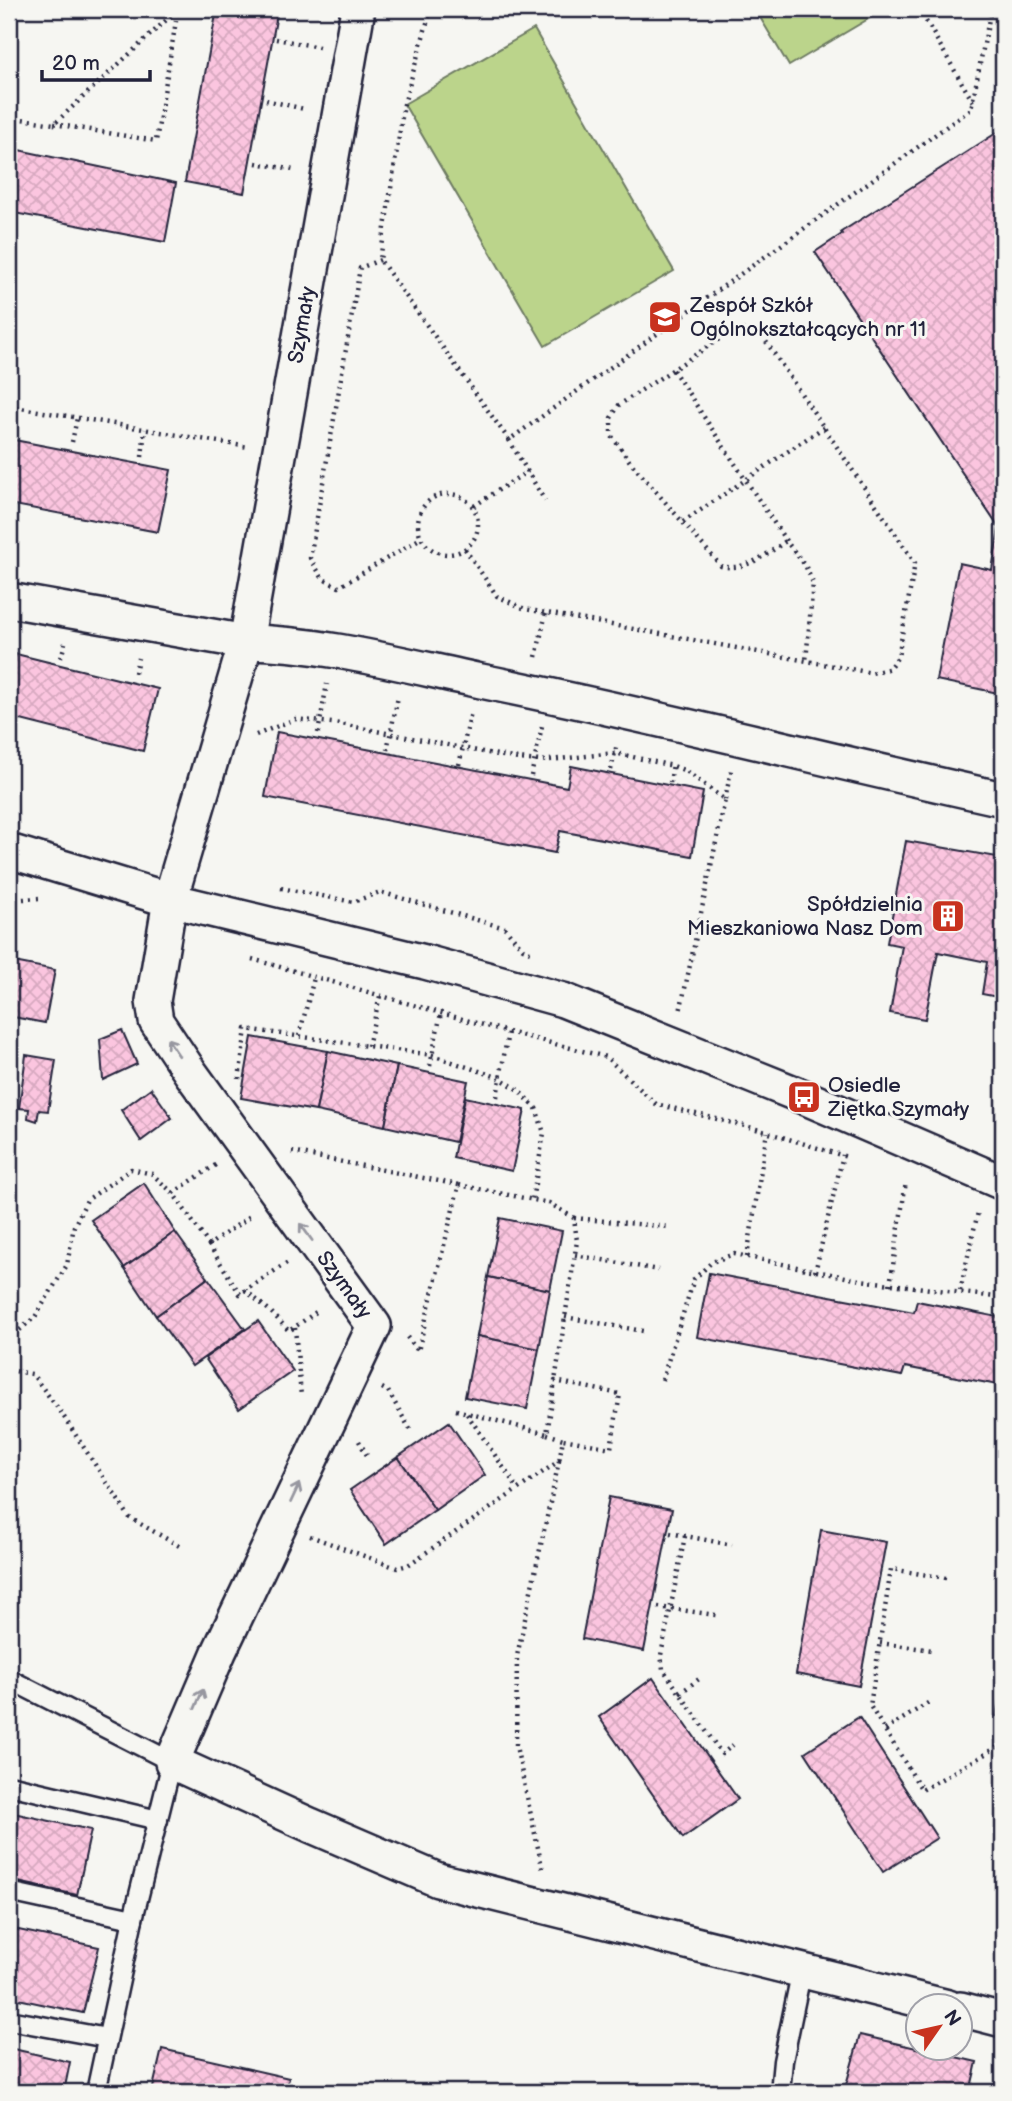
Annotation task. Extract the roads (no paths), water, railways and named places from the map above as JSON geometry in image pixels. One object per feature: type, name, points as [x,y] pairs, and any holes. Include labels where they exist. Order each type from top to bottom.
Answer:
[{"type":"street","name":"Szymały","points":[[172,1762],[219,1652],[374,1326],[156,1021],[153,1001],[170,900],[246,642],[358,9]]},
{"type":"street","points":[[9,600],[246,642],[285,642],[404,665],[549,695],[1003,799]]},
{"type":"street","points":[[9,851],[170,900],[425,962],[563,1000],[804,1097],[1003,1183]]},
{"type":"street","points":[[172,1762],[438,1880],[904,1996]]},
{"type":"street","points":[[974,2013],[1003,2020]]},
{"type":"lane","points":[[9,1679],[172,1762],[133,1919],[96,2092]]},
{"type":"lane","points":[[9,1785],[158,1820]]},
{"type":"lane","points":[[9,1892],[133,1919]]},
{"type":"lane","points":[[780,2092],[783,2061],[802,1969]]},
{"type":"lane","points":[[9,2020],[107,2038]]},
{"type":"place","name":"Zespół Szkół Ogólnokształcących nr 11","points":[[665,317]]},
{"type":"place","name":"Spółdzielnia Mieszkaniowa Nasz Dom","points":[[948,916]]},
{"type":"place","name":"Osiedle Ziętka Szymały","points":[[804,1097]]}]
